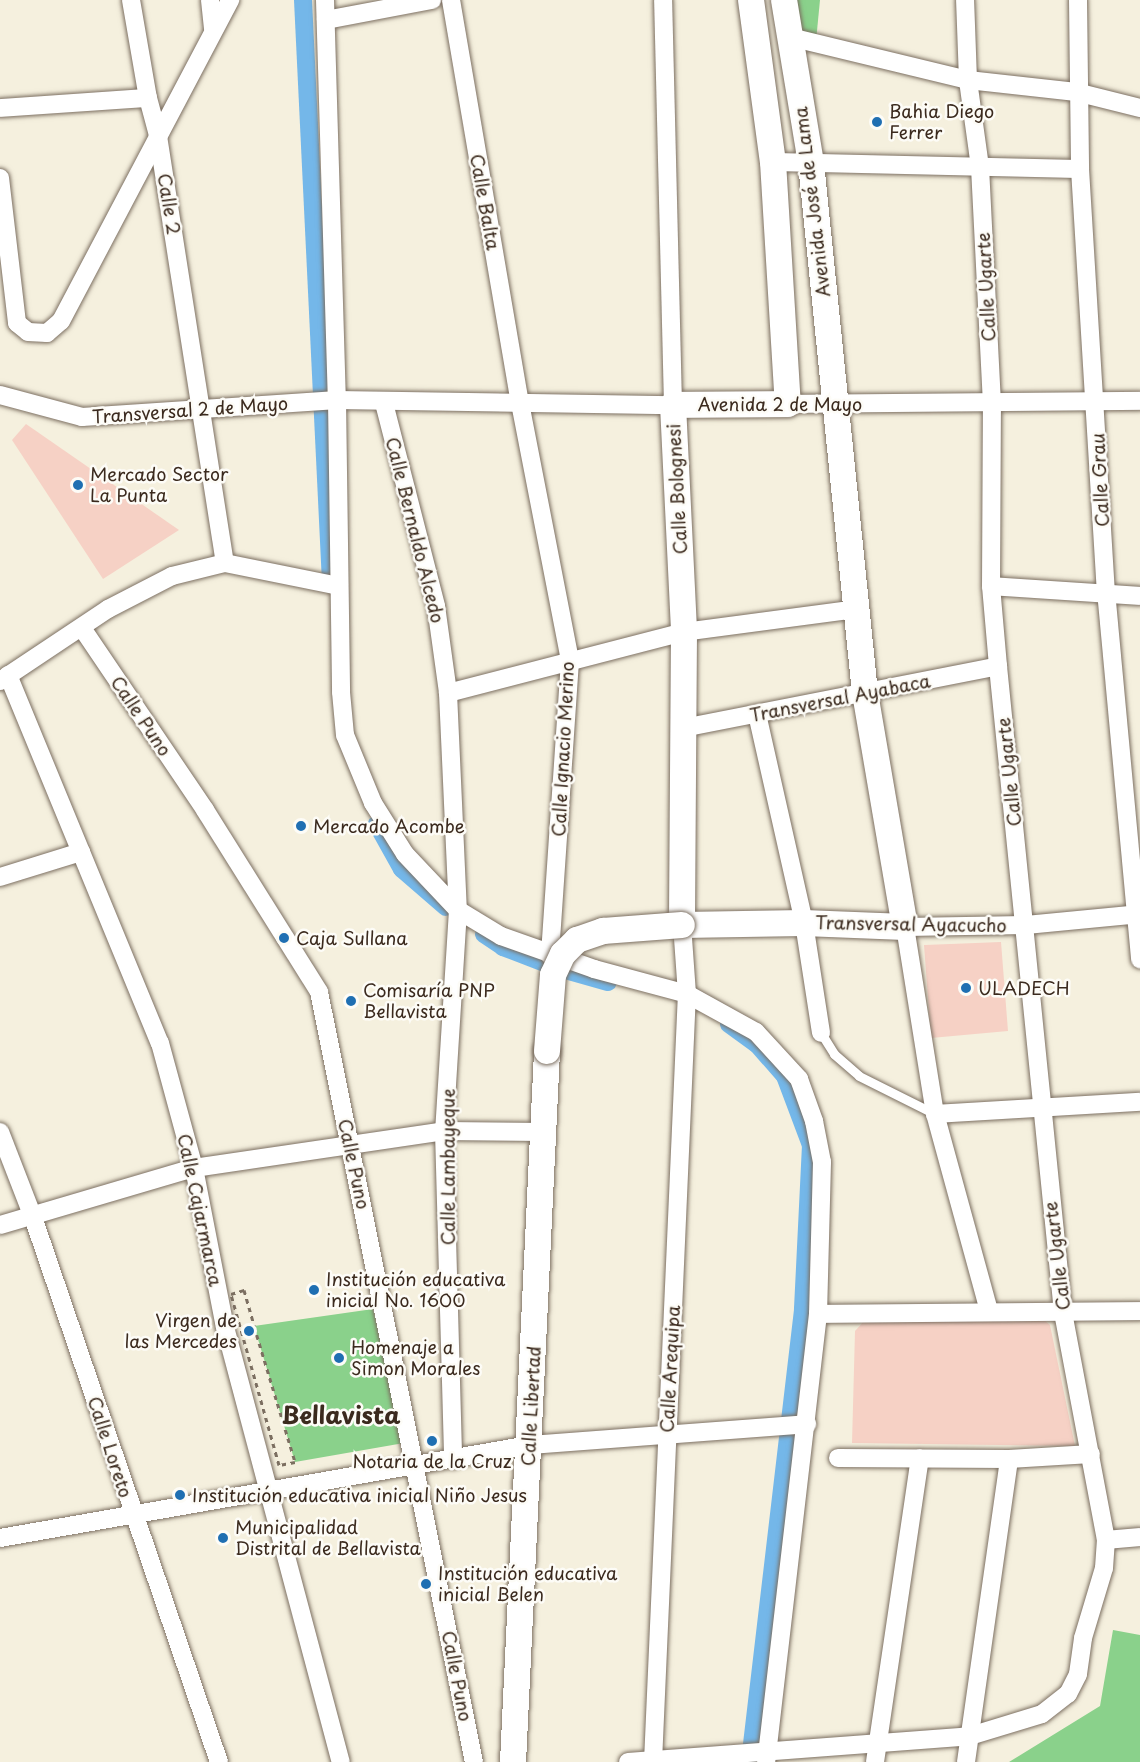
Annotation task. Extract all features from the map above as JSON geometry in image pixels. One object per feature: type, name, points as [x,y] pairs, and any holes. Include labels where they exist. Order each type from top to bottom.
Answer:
[{"type":"main road","name":"Avenida José de Lama","points":[[751,0],[773,162],[788,404]]},
{"type":"main road","name":"Avenida José de Lama","points":[[784,0],[811,163],[866,693],[905,927]]},
{"type":"main road","name":"Avenida 2 de Mayo","points":[[673,405],[788,404]]},
{"type":"main road","name":"Calle Bolognesi","points":[[673,405],[684,632],[682,925]]},
{"type":"main road","name":"Transversal Ayacucho","points":[[547,1050],[553,975],[563,954],[577,940],[603,931],[682,925],[804,923],[905,927]]},
{"type":"main road","name":"Calle Libertad","points":[[513,1762],[530,1445],[547,1050]]},
{"type":"street","name":"Calle 2","points":[[131,0],[148,98],[158,136],[225,564]]},
{"type":"street","points":[[210,0],[213,29]]},
{"type":"street","points":[[0,178],[17,322],[28,332],[46,333],[61,321],[230,0]]},
{"type":"street","points":[[325,0],[339,586],[345,735],[373,803],[405,854],[459,910],[501,936],[550,955],[686,985],[756,1032],[799,1079],[814,1120],[822,1162],[818,1314],[807,1424],[766,1758]]},
{"type":"street","points":[[326,20],[432,0]]},
{"type":"street","name":"Calle Balta","points":[[451,0],[520,403]]},
{"type":"street","name":"Calle Bolognesi","points":[[663,0],[673,405]]},
{"type":"street","name":"Calle Ugarte","points":[[628,1762],[766,1758],[788,1751],[970,1736],[1042,1714],[1068,1694],[1078,1674],[1083,1638],[1104,1568],[1106,1539],[1063,1312],[1041,1110],[1026,925],[998,666],[991,586],[992,404],[980,167],[968,80],[965,0]]},
{"type":"street","name":"Calle Grau","points":[[1078,0],[1076,92],[1106,591],[1138,914],[1140,959]]},
{"type":"street","points":[[790,37],[968,80],[1076,92],[1140,108]]},
{"type":"street","points":[[0,108],[148,98]]},
{"type":"street","points":[[773,162],[1080,169]]},
{"type":"street","name":"Transversal 2 de Mayo","points":[[0,394],[82,417],[310,402],[384,403]]},
{"type":"street","name":"Avenida 2 de Mayo","points":[[788,404],[1140,401]]},
{"type":"street","name":"Avenida 2 de Mayo","points":[[384,403],[673,405]]},
{"type":"street","name":"Calle Bernaldo Alcedo","points":[[384,403],[436,606],[448,693],[459,910]]},
{"type":"street","name":"Calle Ignacio Merino","points":[[520,403],[570,661],[550,955]]},
{"type":"street","points":[[4,678],[108,609],[172,576],[225,564],[339,586]]},
{"type":"street","points":[[991,586],[1106,591],[1140,596]]},
{"type":"street","points":[[448,693],[684,632],[856,609]]},
{"type":"street","name":"Calle Puno","points":[[82,628],[205,810],[319,992],[417,1467],[474,1762]]},
{"type":"street","name":"Transversal Ayabaca","points":[[683,728],[998,666]]},
{"type":"street","name":"Calle Cajarmarca","points":[[4,678],[81,852],[160,1043],[194,1168],[225,1327],[341,1762]]},
{"type":"street","points":[[757,714],[804,923],[821,1033]]},
{"type":"street","points":[[0,877],[81,852]]},
{"type":"street","name":"Calle Lambayeque","points":[[453,1460],[444,1131],[459,910]]},
{"type":"street","name":"Transversal Ayacucho","points":[[905,927],[1026,925],[1138,914]]},
{"type":"street","name":"Calle Bolognesi","points":[[682,925],[686,985]]},
{"type":"street","points":[[905,927],[935,1114],[989,1311]]},
{"type":"street","name":"Calle Arequipa","points":[[653,1760],[686,985]]},
{"type":"street","points":[[935,1114],[1041,1110],[1140,1102]]},
{"type":"street","points":[[0,1225],[194,1168],[350,1143],[444,1131],[543,1132]]},
{"type":"street","name":"Calle Loreto","points":[[0,1132],[33,1217],[132,1514],[219,1762]]},
{"type":"street","points":[[818,1314],[1140,1311]]},
{"type":"street","points":[[0,1538],[132,1514],[269,1494],[530,1445],[807,1424]]},
{"type":"street","points":[[838,1458],[1009,1459],[1090,1454]]},
{"type":"street","points":[[875,1762],[921,1458]]},
{"type":"street","points":[[966,1762],[1009,1459]]},
{"type":"street","points":[[1106,1539],[1140,1538]]},
{"type":"lane","points":[[821,1033],[834,1054],[859,1076],[935,1114]]},
{"type":"path","points":[[244,1290],[295,1462],[279,1465],[231,1294],[244,1290]]},
{"type":"shaded area","name":"Mercado Sector La Punta","points":[[26,424],[179,530],[103,579],[12,440]]},
{"type":"shaded area","name":"ULADECH","points":[[1001,942],[1008,1031],[931,1038],[924,945]]},
{"type":"shaded area","points":[[1043,1319],[1050,1325],[1075,1446],[852,1443],[855,1331],[865,1320]]},
{"type":"green space","points":[[786,0],[820,0],[816,41],[790,37]]},
{"type":"green space","points":[[373,1309],[404,1443],[295,1462],[254,1326]]},
{"type":"green space","points":[[1113,1630],[1140,1635],[1140,1762],[1009,1762],[1100,1706]]},
{"type":"waterway","points":[[303,0],[331,583]]},
{"type":"waterway","points":[[377,824],[402,869],[446,907]]},
{"type":"waterway","points":[[484,934],[503,947],[555,967],[608,982]]},
{"type":"waterway","points":[[729,1024],[757,1044],[785,1076],[811,1145],[803,1310],[750,1762]]},
{"type":"place","name":"Bahia Diego Ferrer","points":[[877,122]]},
{"type":"place","name":"Mercado Sector La Punta","points":[[78,485]]},
{"type":"place","name":"Mercado Acombe","points":[[301,826]]},
{"type":"place","name":"Caja Sullana","points":[[284,938]]},
{"type":"place","name":"ULADECH","points":[[966,988]]},
{"type":"place","name":"Comisaría PNP Bellavista","points":[[351,1001]]},
{"type":"place","name":"Institución educativa inicial No. 1600","points":[[314,1290]]},
{"type":"place","name":"Virgen de las Mercedes","points":[[249,1331]]},
{"type":"place","name":"Homenaje a Simon Morales","points":[[339,1358]]},
{"type":"place","name":"Notaria de la Cruz","points":[[432,1441]]},
{"type":"place","name":"Institución educativa inicial Niño Jesus","points":[[180,1495]]},
{"type":"place","name":"Municipalidad Distrital de Bellavista","points":[[223,1538]]},
{"type":"place","name":"Institución educativa inicial Belen","points":[[426,1584]]},
{"type":"district","name":"Bellavista","points":[[341,1415]]}]
